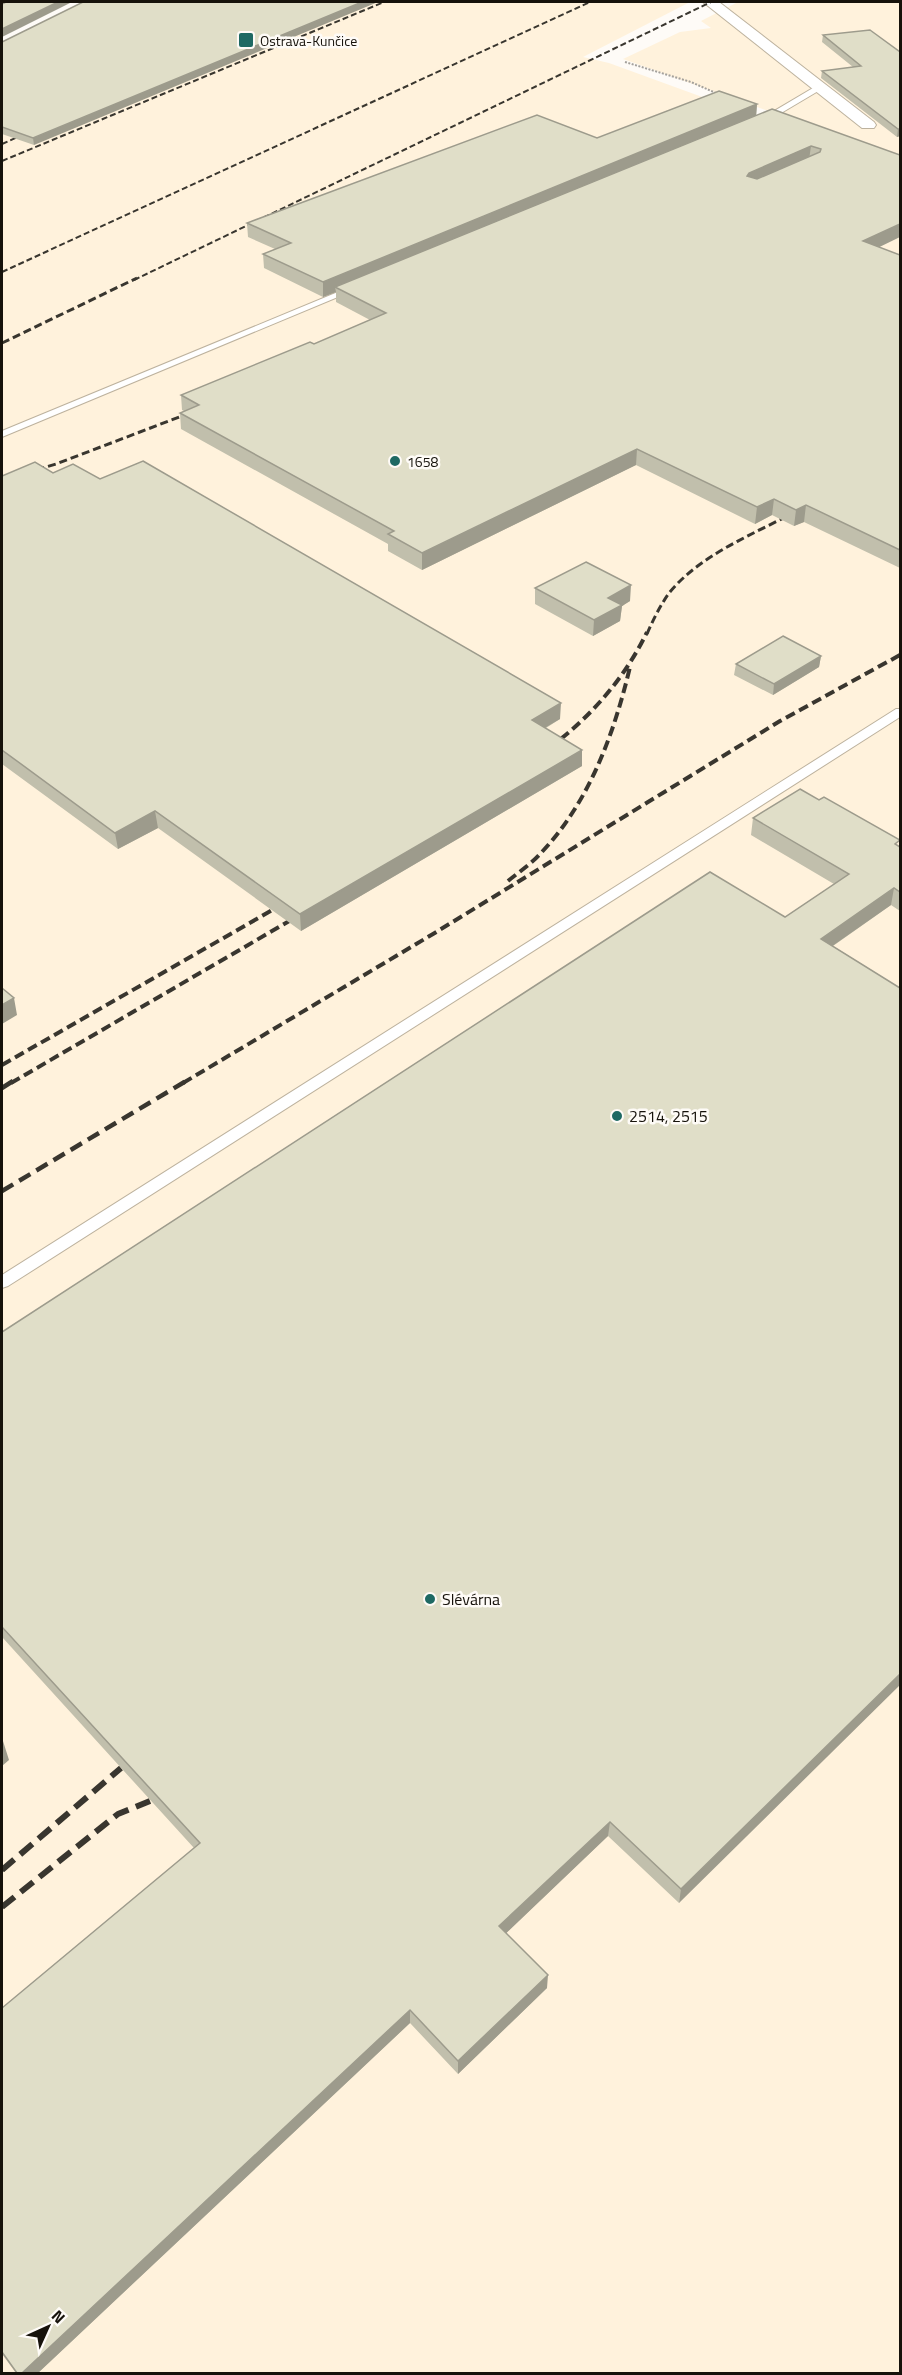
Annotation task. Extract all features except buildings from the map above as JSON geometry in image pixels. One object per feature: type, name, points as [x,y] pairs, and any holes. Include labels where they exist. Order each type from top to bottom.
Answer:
[{"type":"street","points":[[710,2],[868,125]]},
{"type":"lane","points":[[752,125],[773,116],[821,87]]},
{"type":"lane","points":[[2,434],[357,288]]},
{"type":"lane","points":[[2,1282],[900,712]]},
{"type":"shaded area","points":[[96,2],[690,2],[583,57],[609,63],[900,169],[900,2373],[2,2373],[2,52]]},
{"type":"shaded area","points":[[738,2],[900,2],[900,158],[623,59],[680,32],[711,28],[701,21]]},
{"type":"railway","points":[[2,161],[384,2]]},
{"type":"railway","points":[[2,272],[590,2]]},
{"type":"railway","points":[[134,280],[711,2]]},
{"type":"railway","points":[[2,144],[29,132]]},
{"type":"railway","points":[[2,343],[137,278]]},
{"type":"railway","points":[[2,480],[56,464],[195,411]]},
{"type":"railway","points":[[647,634],[669,593],[696,567],[729,546],[797,511]]},
{"type":"railway","points":[[549,748],[579,724],[605,696],[628,665],[647,632]]},
{"type":"railway","points":[[183,1083],[433,934],[780,721],[900,655]]},
{"type":"railway","points":[[508,881],[529,865],[557,834],[586,790],[616,717],[630,667]]},
{"type":"railway","points":[[2,1065],[288,901]]},
{"type":"railway","points":[[11,1083],[303,913]]},
{"type":"railway","points":[[2,1088],[13,1081]]},
{"type":"railway","points":[[2,1191],[186,1081]]},
{"type":"railway","points":[[2,1870],[121,1768]]},
{"type":"railway","points":[[2,1907],[118,1814],[150,1801]]},
{"type":"place","name":"Ostrava-Kunčice","points":[[246,40]]},
{"type":"place","name":"1658","points":[[395,461]]},
{"type":"place","name":"2514, 2515","points":[[617,1116]]},
{"type":"place","name":"Slévárna","points":[[430,1599]]}]
